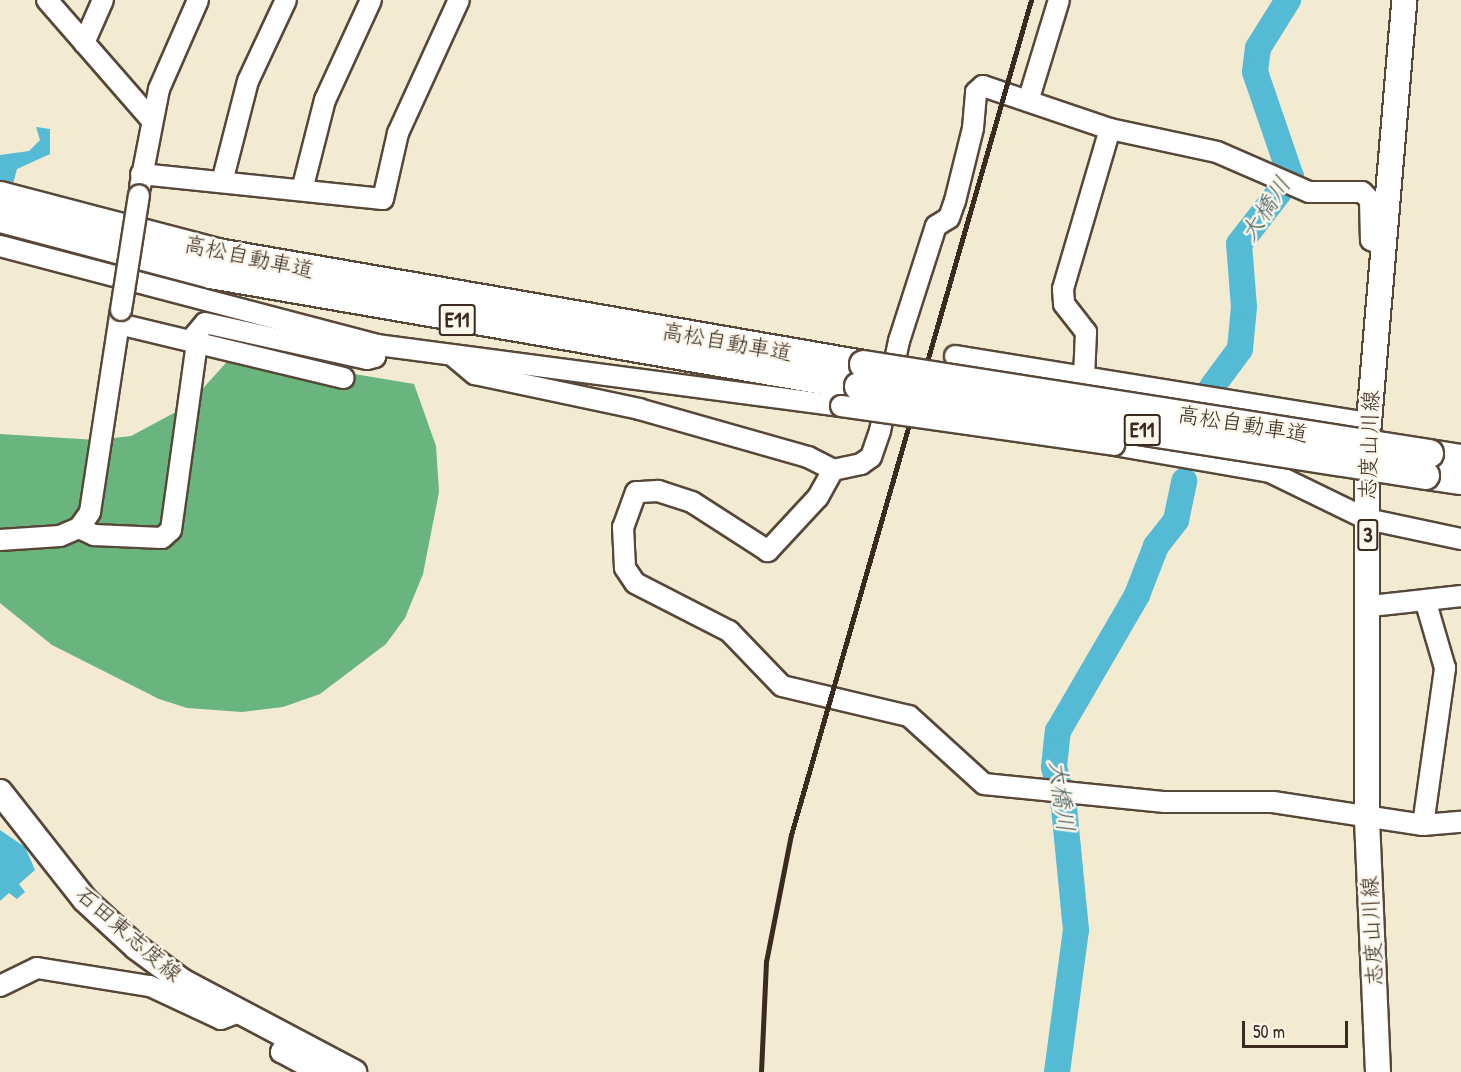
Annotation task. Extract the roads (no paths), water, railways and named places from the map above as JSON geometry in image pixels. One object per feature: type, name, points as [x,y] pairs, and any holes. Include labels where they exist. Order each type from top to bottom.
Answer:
[{"type":"highway","name":"高松自動車道","points":[[0,195],[62,225]]},
{"type":"highway","name":"高松自動車道","points":[[0,218],[62,225],[217,252],[861,375],[1427,464],[1461,480]]},
{"type":"highway","name":"高松自動車道","points":[[1427,464],[1461,458]]},
{"type":"main road","name":"志度山川線","points":[[1378,1072],[1367,818],[1371,606],[1367,519],[1368,423],[1404,0]]},
{"type":"main road","name":"石田東志度線","points":[[0,792],[85,900],[182,981],[237,1013],[354,1072]]},
{"type":"street","points":[[47,0],[150,118]]},
{"type":"street","points":[[84,42],[103,0]]},
{"type":"street","points":[[0,540],[60,536],[79,528],[93,500],[150,118],[198,0]]},
{"type":"street","points":[[222,182],[248,81],[286,0]]},
{"type":"street","points":[[302,190],[325,100],[371,0]]},
{"type":"street","points":[[141,174],[383,199],[398,133],[459,0]]},
{"type":"street","points":[[1029,98],[1059,0]]},
{"type":"street","points":[[1383,245],[1371,240],[1370,200],[1362,192],[1309,192],[1217,152],[1110,129],[1029,98],[983,86],[976,92],[973,128],[955,201],[949,218],[936,226],[899,341],[871,458],[833,470],[818,497],[768,550],[692,501],[658,491],[636,492],[623,527],[625,568],[635,583],[729,631],[782,686],[909,716],[984,784],[1165,802],[1273,802],[1423,825],[1461,822]]},
{"type":"street","points":[[1084,377],[1086,332],[1064,304],[1063,289],[1110,129]]},
{"type":"street","points":[[0,246],[377,345],[841,406],[1114,445],[1270,472],[1367,519],[1461,539]]},
{"type":"street","points":[[120,317],[194,342],[344,378]]},
{"type":"street","points":[[79,528],[94,535],[162,538],[171,530],[194,342],[206,323],[367,359],[375,357],[377,345]]},
{"type":"street","points":[[452,355],[475,374],[650,412],[808,457],[833,470]]},
{"type":"street","points":[[955,356],[1368,423]]},
{"type":"street","points":[[1371,606],[1426,603],[1461,596]]},
{"type":"street","points":[[1423,825],[1445,668],[1426,603]]},
{"type":"street","points":[[0,986],[37,968],[150,986],[221,1019],[237,1013]]},
{"type":"street","points":[[288,1039],[281,1052],[318,1072]]},
{"type":"water","points":[[36,127],[50,129],[50,154],[17,169],[13,184],[0,180],[0,155],[29,151],[40,140]]},
{"type":"water","points":[[0,830],[25,847],[35,870],[19,884],[25,892],[17,899],[9,893],[0,901]]},
{"type":"waterway","name":"大橋川","points":[[1212,387],[1240,349],[1244,307],[1239,244],[1291,177],[1255,72],[1258,48],[1288,0]]},
{"type":"waterway","name":"大橋川","points":[[1057,1072],[1076,930],[1064,807],[1054,767],[1058,731],[1137,595],[1156,546],[1176,520],[1184,481]]},
{"type":"railway","points":[[761,1072],[766,962],[791,835],[1031,0]]}]
